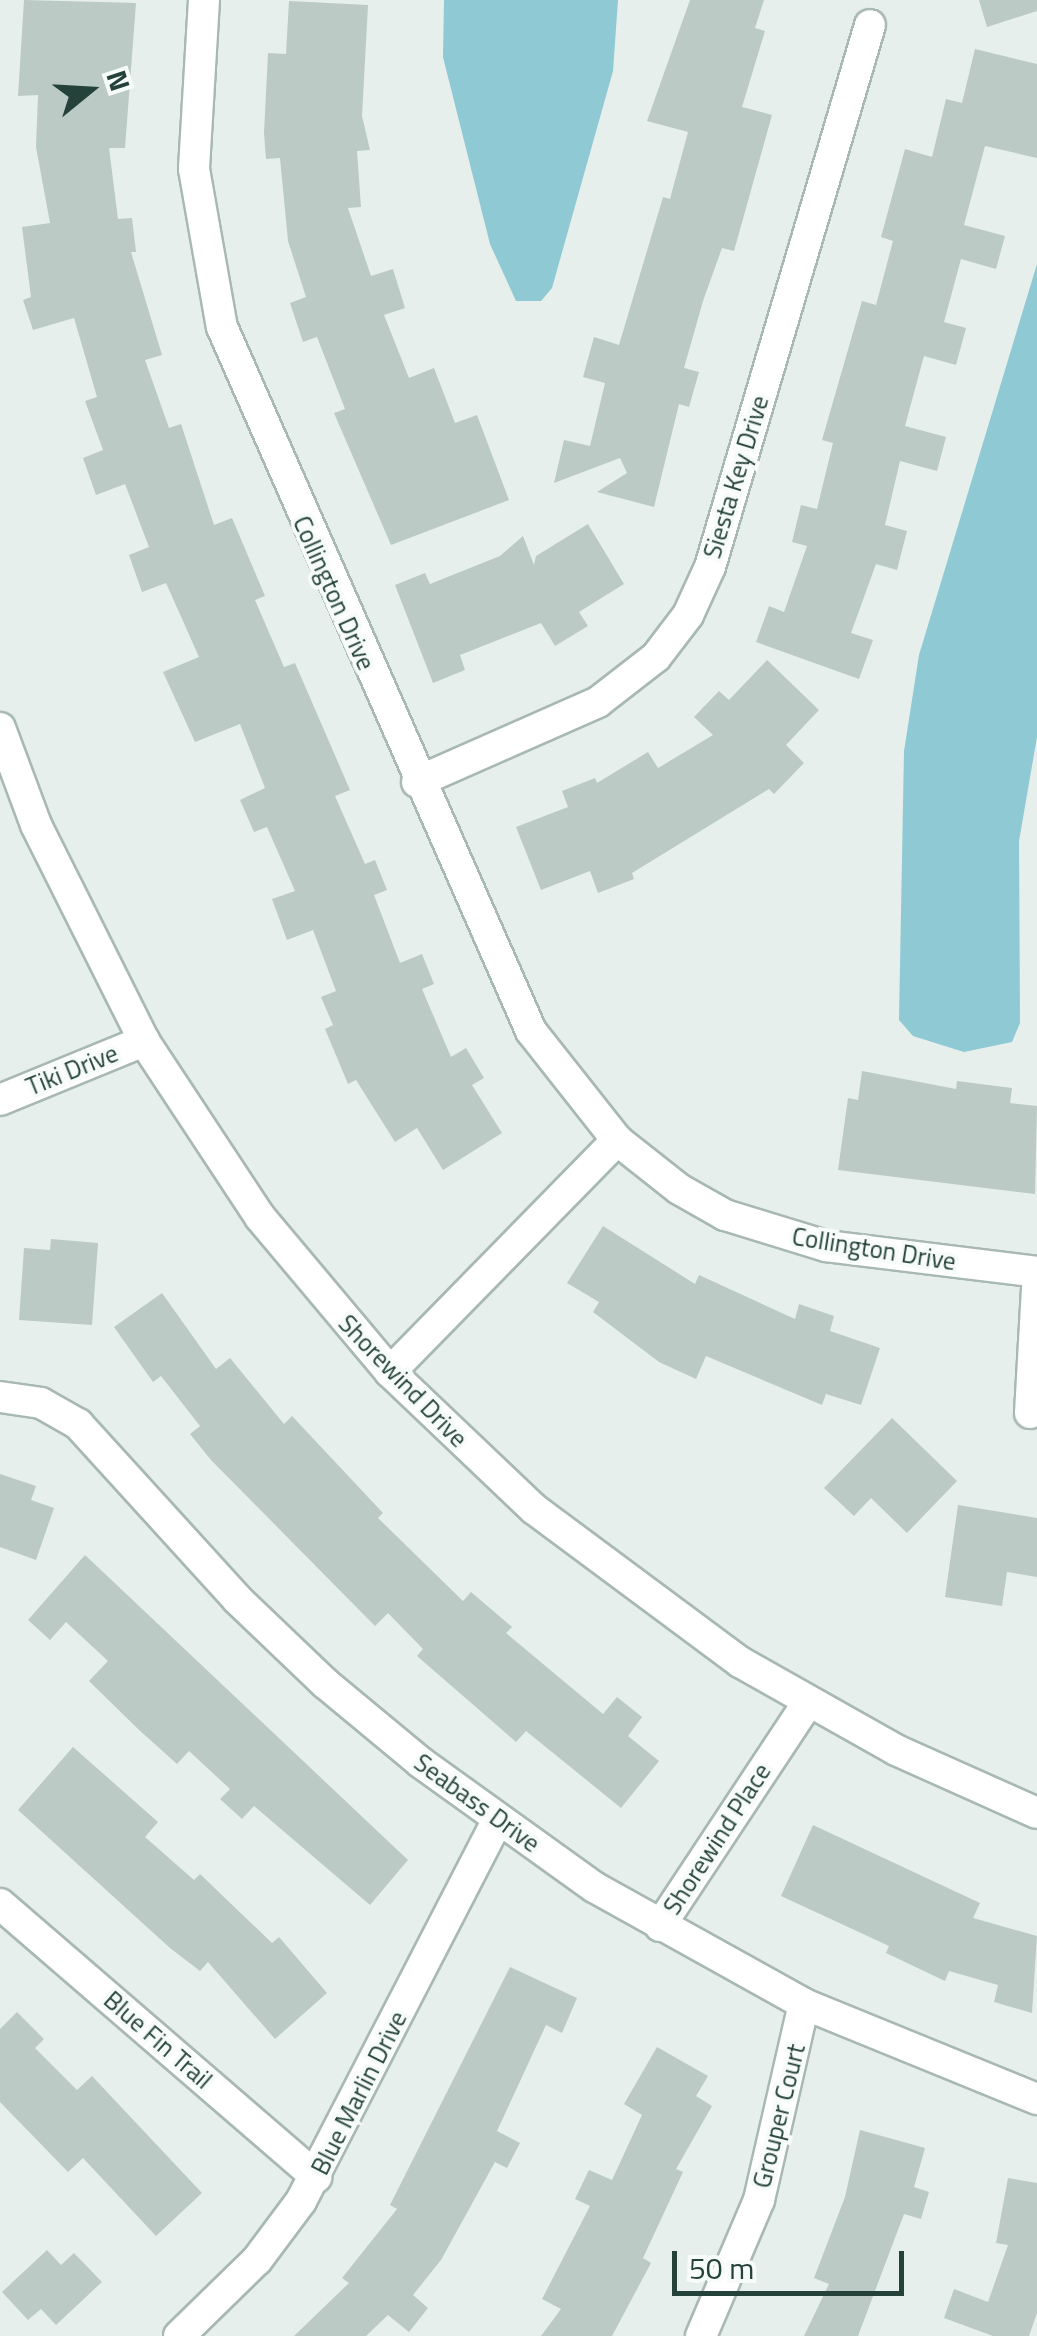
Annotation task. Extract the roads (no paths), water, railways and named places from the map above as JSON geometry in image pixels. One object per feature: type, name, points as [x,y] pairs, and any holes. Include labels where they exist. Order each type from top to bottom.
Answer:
[{"type":"street","name":"Collington Drive","points":[[204,0],[194,169],[222,327],[416,782],[531,1030],[617,1140],[679,1190],[775,1234],[1037,1272]]},
{"type":"street","name":"Siesta Key Drive","points":[[416,782],[598,702],[656,657],[688,615],[710,567],[870,26]]},
{"type":"street","name":"Shorewind Drive","points":[[0,728],[36,825],[144,1041],[260,1217],[390,1372],[534,1509],[623,1580],[808,1702],[1037,1813]]},
{"type":"street","name":"Tiki Drive","points":[[0,1100],[144,1041]]},
{"type":"street","points":[[390,1372],[617,1140]]},
{"type":"street","points":[[1030,1412],[1037,1287]]},
{"type":"street","name":"Seabass Drive","points":[[0,1397],[41,1403],[78,1424],[300,1659],[498,1821],[660,1926],[804,2004],[1037,2099]]},
{"type":"street","name":"Shorewind Place","points":[[660,1926],[808,1702]]},
{"type":"street","name":"Blue Marlin Drive","points":[[178,2336],[257,2260],[316,2177],[498,1821]]},
{"type":"street","name":"Blue Fin Trail","points":[[0,1904],[316,2177]]},
{"type":"street","name":"Grouper Court","points":[[702,2336],[759,2200],[804,2004]]},
{"type":"water","points":[[444,0],[618,0],[613,71],[552,288],[541,301],[516,301],[490,244],[443,57]]},
{"type":"water","points":[[1037,264],[1037,737],[1019,841],[1020,1023],[1012,1042],[964,1052],[913,1036],[899,1020],[904,751],[919,655]]}]
